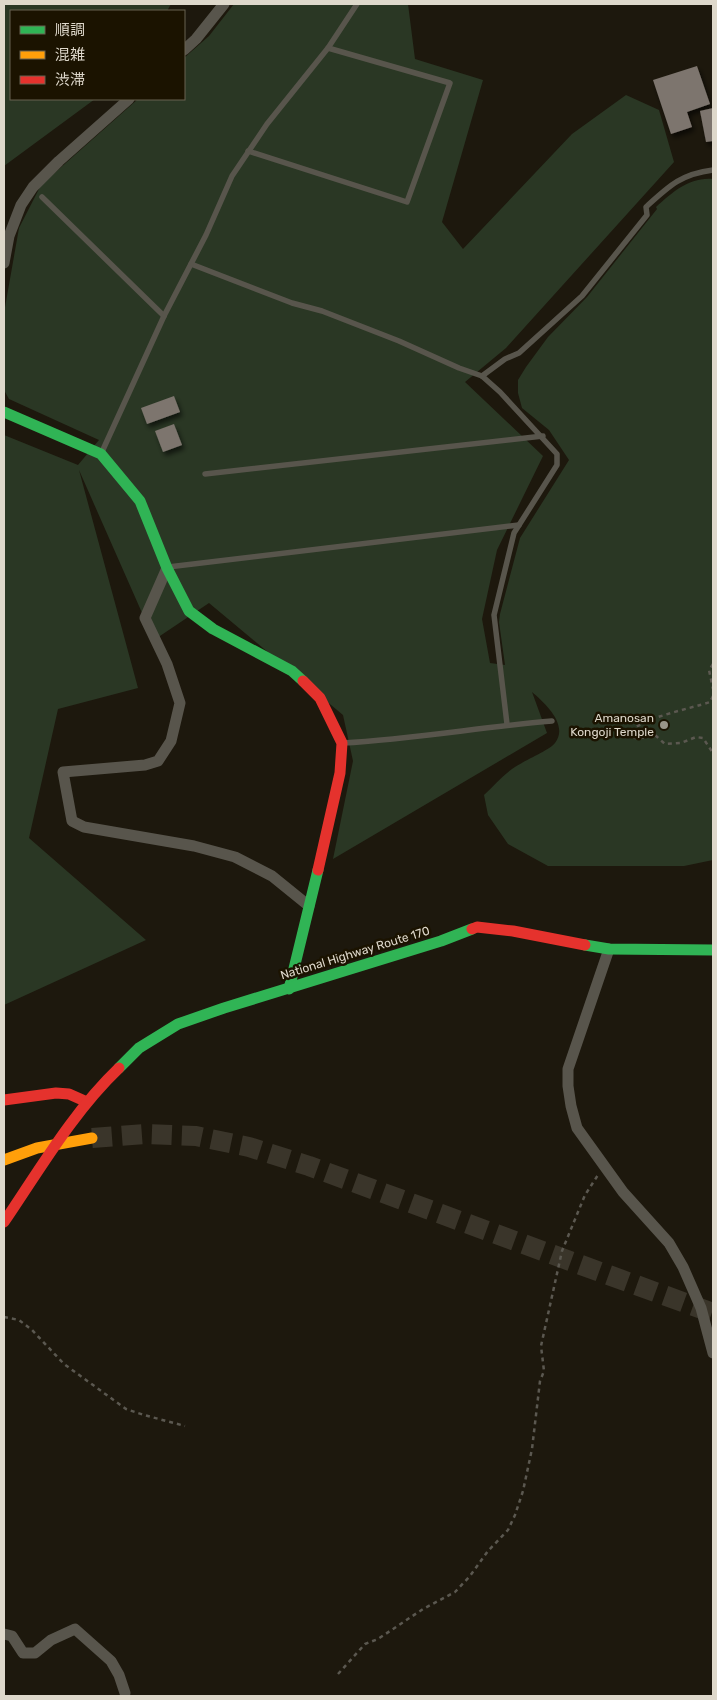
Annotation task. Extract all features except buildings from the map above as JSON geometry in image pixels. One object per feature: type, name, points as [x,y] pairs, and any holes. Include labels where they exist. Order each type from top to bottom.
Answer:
[{"type":"main road","points":[[4,412],[101,454],[140,501],[168,568],[189,611],[213,629],[292,671],[320,698],[342,743],[338,782],[289,989]]},
{"type":"main road","name":"National Highway Route 170","points":[[4,1222],[72,1122],[104,1082],[139,1048],[178,1024],[441,941],[477,927],[513,931],[609,949],[713,950]]},
{"type":"main road","points":[[4,1100],[69,1094],[87,1102]]},
{"type":"main road","points":[[4,1109],[87,1102]]},
{"type":"main road","points":[[4,1160],[37,1148],[92,1138]]},
{"type":"street","points":[[185,49],[196,39],[224,4]]},
{"type":"street","points":[[4,264],[9,236],[21,205],[33,187],[59,161],[128,100]]},
{"type":"street","points":[[168,568],[145,618],[167,664],[180,703],[171,740],[158,761],[63,772],[72,820],[84,827],[194,846],[235,857],[272,876],[309,906]]},
{"type":"street","points":[[609,949],[568,1069],[571,1106],[577,1128],[623,1192],[669,1243],[683,1267],[701,1308],[713,1353]]},
{"type":"street","points":[[4,1634],[12,1636],[23,1652],[35,1653],[51,1640],[74,1629],[110,1661],[119,1675],[125,1693]]},
{"type":"lane","points":[[101,454],[164,316],[191,264],[232,176],[268,124],[328,48],[357,4]]},
{"type":"lane","points":[[248,151],[407,202],[450,83],[328,48]]},
{"type":"lane","points":[[482,376],[506,359],[520,353],[582,296],[647,215],[646,207],[660,194],[674,182],[697,172],[713,170]]},
{"type":"lane","points":[[42,197],[164,316]]},
{"type":"lane","points":[[191,264],[292,303],[322,311],[482,376],[543,436],[557,454],[557,465],[514,533],[494,615],[507,724]]},
{"type":"lane","points":[[205,474],[543,436]]},
{"type":"lane","points":[[168,568],[519,525]]},
{"type":"lane","points":[[342,743],[507,724],[552,721]]},
{"type":"path","points":[[713,664],[709,670],[713,689]]},
{"type":"path","points":[[713,696],[710,702],[651,719],[635,726],[632,731],[633,737],[638,739],[655,735],[665,744],[681,744],[696,737],[703,738],[713,753]]},
{"type":"path","points":[[338,1674],[365,1644],[378,1639],[423,1609],[455,1592],[470,1576],[488,1551],[508,1530],[523,1491],[532,1448],[540,1381],[544,1371],[541,1346],[562,1250],[585,1195],[604,1165]]},
{"type":"path","points":[[4,1317],[19,1320],[32,1330],[64,1364],[126,1409],[185,1426]]},
{"type":"green space","points":[[4,4],[171,4],[168,10],[10,10],[10,100],[94,100],[4,166]]},
{"type":"green space","points":[[234,4],[408,4],[415,59],[483,80],[442,222],[463,249],[572,134],[626,95],[659,110],[674,162],[506,348],[465,382],[543,456],[497,550],[482,619],[490,663],[505,665],[499,622],[520,538],[569,460],[549,430],[522,408],[518,393],[518,380],[548,337],[587,297],[657,209],[656,207],[675,191],[689,183],[696,180],[713,179],[713,860],[684,866],[548,866],[508,844],[488,815],[484,795],[512,769],[552,746],[559,736],[559,729],[554,715],[532,692],[547,733],[333,859],[353,761],[343,715],[209,603],[154,640],[79,470],[138,688],[58,709],[29,838],[146,940],[4,1005],[4,435],[78,465],[99,440],[9,399],[4,390],[4,313],[19,228],[41,185],[137,100],[185,100],[185,57],[209,36]]},
{"type":"tunnel","points":[[92,1138],[145,1134],[196,1136],[249,1147],[309,1166],[713,1313]]},
{"type":"traffic: fast","points":[[4,412],[101,454],[140,501],[167,568],[189,611],[213,629],[292,671],[303,681]]},
{"type":"traffic: fast","points":[[289,989],[318,870]]},
{"type":"traffic: fast","points":[[119,1068],[139,1048],[178,1024],[441,941],[472,929]]},
{"type":"traffic: fast","points":[[585,945],[609,949],[713,950]]},
{"type":"traffic: slow","points":[[4,1160],[37,1148],[92,1138]]},
{"type":"traffic: jam","points":[[303,681],[320,698],[342,743],[340,773],[318,870]]},
{"type":"traffic: jam","points":[[472,929],[477,927],[513,931],[585,945]]},
{"type":"traffic: jam","points":[[4,1222],[72,1122],[102,1085],[119,1068]]},
{"type":"traffic: jam","points":[[4,1100],[56,1093],[69,1094],[87,1102]]},
{"type":"place","name":"Amanosan Kongoji Temple","points":[[664,725]]}]
